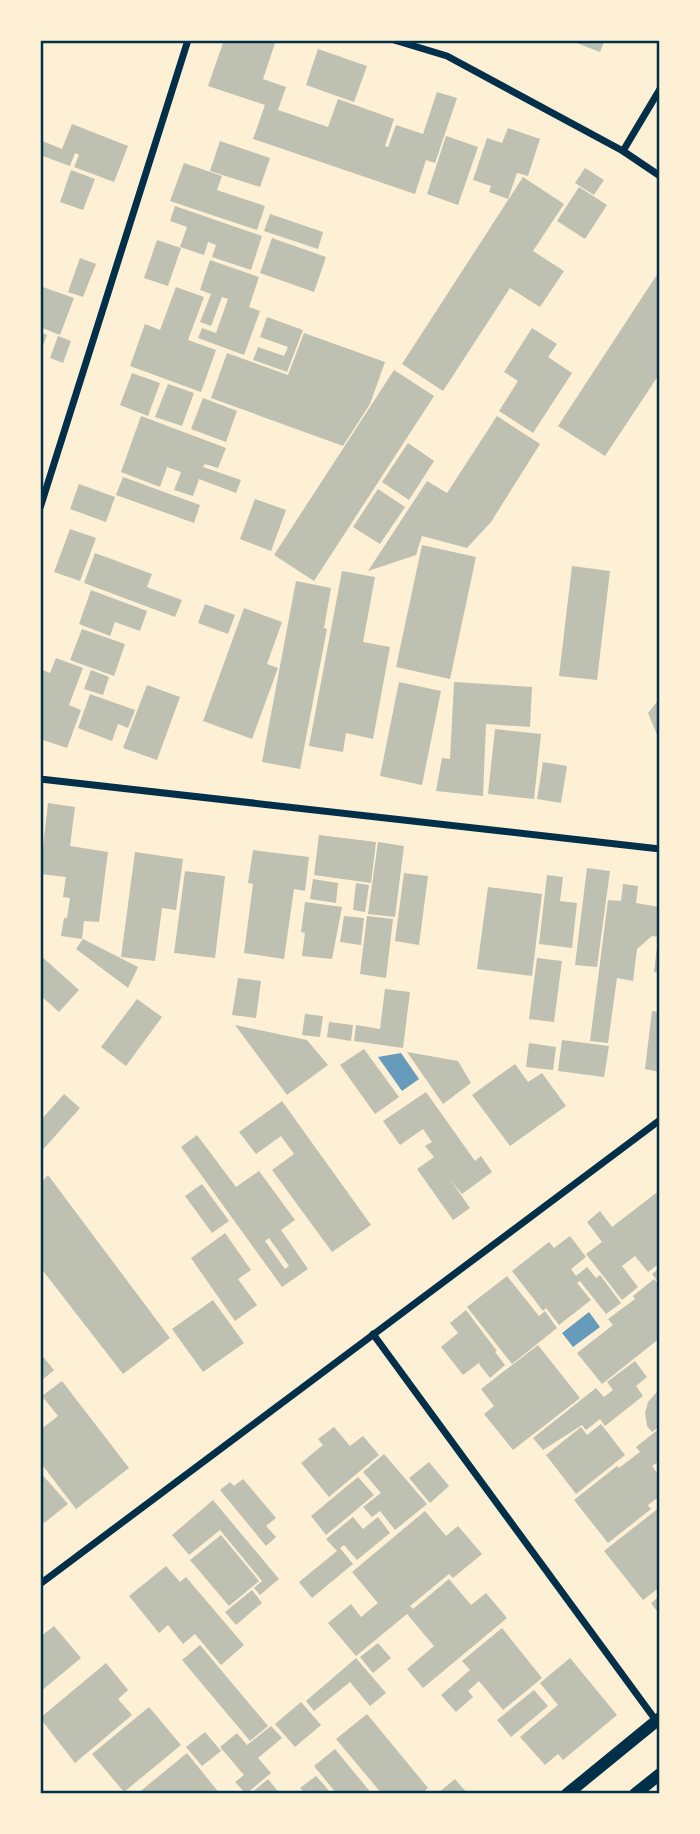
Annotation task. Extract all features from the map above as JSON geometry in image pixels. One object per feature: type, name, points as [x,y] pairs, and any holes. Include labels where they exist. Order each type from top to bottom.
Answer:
[{"type":"street","points":[[40,508],[188,40]]},
{"type":"street","points":[[394,40],[447,56],[623,151],[660,177]]},
{"type":"street","points":[[623,151],[660,89]]},
{"type":"street","points":[[40,779],[660,849]]},
{"type":"street","points":[[40,1584],[660,1120]]},
{"type":"street","points":[[373,1334],[659,1722],[567,1794]]},
{"type":"street","points":[[635,1794],[660,1774]]},
{"type":"water","points":[[401,1053],[419,1079],[402,1091],[378,1057]]},
{"type":"water","points":[[589,1312],[600,1327],[573,1347],[562,1333]]},
{"type":"building","points":[[224,40],[276,40],[263,79],[286,87],[278,110],[328,127],[338,99],[394,119],[385,146],[388,147],[396,125],[423,134],[437,92],[457,98],[435,163],[426,160],[415,194],[253,139],[265,105],[208,86]]},
{"type":"building","points":[[569,40],[605,40],[600,52]]},
{"type":"building","points":[[318,49],[367,66],[354,102],[306,85]]},
{"type":"building","points":[[72,124],[128,146],[114,182],[74,167],[79,155],[75,153],[70,166],[40,155],[40,140],[62,149]]},
{"type":"building","points":[[508,128],[540,139],[528,176],[517,173],[508,199],[489,192],[491,186],[473,180],[487,138],[502,143]]},
{"type":"building","points":[[446,136],[478,147],[458,205],[427,194]]},
{"type":"building","points":[[220,141],[270,158],[260,187],[210,171]]},
{"type":"building","points":[[184,163],[222,176],[217,190],[265,206],[257,230],[170,201]]},
{"type":"building","points":[[585,168],[604,180],[594,195],[575,183]]},
{"type":"building","points":[[71,170],[95,179],[83,210],[60,202]]},
{"type":"building","points":[[523,177],[564,204],[533,251],[564,271],[540,307],[510,288],[443,391],[402,364]]},
{"type":"building","points":[[579,187],[607,205],[585,239],[557,221]]},
{"type":"building","points":[[175,206],[262,236],[251,270],[212,257],[216,245],[208,242],[204,255],[180,247],[187,227],[170,221]]},
{"type":"building","points":[[270,214],[323,232],[318,249],[264,231]]},
{"type":"building","points":[[272,238],[326,257],[314,292],[260,273]]},
{"type":"building","points":[[157,240],[181,248],[168,286],[144,278]]},
{"type":"building","points":[[80,258],[96,264],[83,297],[68,292]]},
{"type":"building","points":[[210,260],[259,277],[249,307],[260,311],[244,355],[198,338],[202,328],[216,333],[228,299],[222,297],[211,326],[200,322],[211,294],[200,290]]},
{"type":"building","points":[[660,270],[660,373],[605,456],[558,426]]},
{"type":"building","points":[[40,286],[74,298],[60,335],[40,327]]},
{"type":"building","points":[[176,287],[204,297],[188,340],[216,350],[201,392],[130,366],[145,324],[160,330]]},
{"type":"building","points":[[267,317],[303,330],[287,372],[253,360],[258,347],[284,356],[288,347],[260,337]]},
{"type":"building","points":[[532,328],[557,344],[548,357],[572,373],[533,433],[499,411],[518,381],[504,372]]},
{"type":"building","points":[[40,332],[47,335],[41,351],[40,351]]},
{"type":"building","points":[[304,333],[385,362],[370,404],[343,446],[211,398],[227,353],[288,375]]},
{"type":"building","points":[[58,336],[71,341],[63,363],[50,358]]},
{"type":"building","points":[[394,370],[434,396],[314,581],[274,555]]},
{"type":"building","points":[[132,373],[160,383],[148,416],[120,405]]},
{"type":"building","points":[[168,384],[194,393],[182,426],[155,417]]},
{"type":"building","points":[[203,398],[237,411],[226,442],[191,429]]},
{"type":"building","points":[[141,416],[226,448],[218,468],[205,464],[203,467],[241,480],[236,493],[199,479],[193,496],[174,490],[181,472],[167,467],[160,487],[121,472]]},
{"type":"building","points":[[497,416],[540,444],[491,522],[467,548],[422,536],[416,555],[368,571],[427,481],[447,493]]},
{"type":"building","points":[[408,443],[434,461],[409,500],[382,482]]},
{"type":"building","points":[[123,477],[200,505],[194,523],[116,495]]},
{"type":"building","points":[[79,484],[115,497],[106,522],[70,509]]},
{"type":"building","points":[[378,489],[405,507],[380,544],[353,527]]},
{"type":"building","points":[[255,499],[286,510],[271,551],[240,539]]},
{"type":"building","points":[[70,529],[96,538],[80,581],[54,572]]},
{"type":"building","points":[[422,545],[476,557],[450,679],[396,667]]},
{"type":"building","points":[[95,553],[152,574],[147,587],[182,600],[175,617],[84,583]]},
{"type":"building","points":[[572,566],[610,571],[597,680],[559,676]]},
{"type":"building","points":[[342,571],[375,577],[363,642],[390,647],[373,739],[346,733],[343,752],[309,746]]},
{"type":"building","points":[[296,581],[331,588],[324,628],[327,629],[300,769],[262,762]]},
{"type":"building","points":[[91,590],[147,611],[140,631],[115,622],[110,636],[79,624]]},
{"type":"building","points":[[205,604],[235,615],[228,634],[198,623]]},
{"type":"building","points":[[244,608],[282,622],[267,664],[278,668],[252,739],[203,721]]},
{"type":"building","points":[[82,629],[125,644],[114,676],[70,660]]},
{"type":"building","points":[[56,658],[83,668],[69,705],[81,710],[67,748],[40,739],[40,669],[50,673]]},
{"type":"building","points":[[91,670],[109,677],[103,695],[84,689]]},
{"type":"building","points":[[399,682],[441,691],[422,785],[380,776]]},
{"type":"building","points":[[454,682],[532,687],[530,727],[486,724],[483,796],[436,791],[442,758],[450,759]]},
{"type":"building","points":[[147,685],[180,697],[157,760],[123,748]]},
{"type":"building","points":[[90,694],[135,710],[128,728],[118,724],[112,741],[78,728]]},
{"type":"building","points":[[660,698],[660,742],[648,713]]},
{"type":"building","points":[[495,729],[541,734],[534,799],[488,794]]},
{"type":"building","points":[[543,762],[567,766],[561,803],[537,799]]},
{"type":"building","points":[[48,803],[75,807],[70,846],[108,852],[99,922],[84,921],[82,939],[61,936],[70,898],[63,897],[66,877],[40,874]]},
{"type":"building","points":[[319,835],[376,842],[371,883],[314,875]]},
{"type":"building","points":[[378,842],[404,846],[395,917],[368,914]]},
{"type":"building","points":[[253,850],[309,857],[305,891],[294,889],[284,959],[244,953],[253,884],[248,883]]},
{"type":"building","points":[[135,852],[183,859],[176,910],[162,908],[155,961],[121,957]]},
{"type":"building","points":[[587,868],[610,871],[597,967],[575,965]]},
{"type":"building","points":[[185,871],[225,876],[215,958],[174,953]]},
{"type":"building","points":[[404,873],[428,876],[419,945],[395,941]]},
{"type":"building","points":[[547,875],[563,877],[560,901],[577,903],[572,948],[539,944]]},
{"type":"building","points":[[313,879],[338,883],[336,903],[310,899]]},
{"type":"building","points":[[356,883],[369,885],[365,912],[353,910]]},
{"type":"building","points":[[623,884],[638,886],[636,903],[660,907],[660,937],[652,936],[637,949],[633,981],[617,978],[608,1043],[590,1041],[608,900],[621,901]]},
{"type":"building","points":[[488,887],[542,894],[532,976],[477,969]]},
{"type":"building","points":[[305,902],[342,907],[332,959],[302,956],[305,933],[301,932]]},
{"type":"building","points":[[344,916],[364,918],[361,945],[340,942]]},
{"type":"building","points":[[367,916],[393,919],[386,978],[360,974]]},
{"type":"building","points":[[83,939],[138,967],[128,988],[76,949]]},
{"type":"building","points":[[660,939],[660,973],[654,972]]},
{"type":"building","points":[[40,955],[79,990],[59,1012],[40,995]]},
{"type":"building","points":[[537,958],[562,961],[554,1022],[529,1019]]},
{"type":"building","points":[[238,978],[261,981],[256,1018],[232,1015]]},
{"type":"building","points":[[385,989],[410,992],[403,1048],[354,1041],[356,1025],[380,1029]]},
{"type":"building","points":[[137,999],[162,1017],[126,1066],[101,1047]]},
{"type":"building","points":[[652,1011],[660,1012],[660,1072],[645,1069]]},
{"type":"building","points":[[305,1014],[323,1016],[320,1037],[302,1035]]},
{"type":"building","points":[[329,1022],[353,1025],[351,1041],[327,1037]]},
{"type":"building","points":[[235,1025],[307,1040],[328,1065],[287,1095]]},
{"type":"building","points":[[562,1040],[609,1046],[604,1077],[558,1071]]},
{"type":"building","points":[[529,1043],[556,1047],[553,1070],[526,1067]]},
{"type":"building","points":[[364,1049],[399,1097],[375,1114],[340,1065]]},
{"type":"building","points":[[407,1052],[458,1061],[471,1083],[443,1104]]},
{"type":"building","points":[[515,1064],[528,1082],[542,1073],[566,1106],[510,1146],[472,1095]]},
{"type":"building","points":[[426,1092],[475,1161],[481,1156],[492,1172],[462,1194],[450,1179],[470,1208],[453,1220],[417,1169],[434,1157],[425,1146],[432,1142],[423,1129],[400,1145],[383,1121]]},
{"type":"building","points":[[64,1094],[80,1108],[40,1153],[40,1121]]},
{"type":"building","points":[[282,1101],[371,1225],[332,1252],[272,1170],[294,1154],[281,1136],[256,1154],[239,1132]]},
{"type":"building","points":[[197,1135],[236,1187],[259,1171],[295,1220],[281,1230],[308,1269],[282,1287],[181,1147]],"holes":[[[269,1238],[289,1266],[285,1269],[265,1241]]]},
{"type":"building","points":[[48,1175],[170,1338],[123,1374],[40,1267],[40,1184]]},
{"type":"building","points":[[202,1184],[229,1221],[212,1233],[185,1196]]},
{"type":"building","points":[[660,1190],[660,1263],[648,1272],[635,1256],[622,1266],[638,1287],[622,1300],[586,1254],[602,1242],[587,1222],[600,1211],[612,1227]]},
{"type":"building","points":[[225,1233],[251,1270],[238,1279],[257,1305],[235,1321],[191,1258]]},
{"type":"building","points":[[570,1236],[586,1257],[571,1269],[576,1276],[587,1267],[596,1278],[600,1275],[621,1303],[606,1314],[580,1281],[577,1283],[591,1300],[559,1325],[546,1308],[543,1311],[512,1271],[549,1242],[554,1248]]},
{"type":"building","points":[[660,1267],[660,1284],[652,1274]]},
{"type":"building","points":[[507,1276],[539,1316],[545,1311],[557,1328],[512,1364],[467,1307]]},
{"type":"building","points":[[654,1279],[660,1286],[660,1338],[602,1384],[577,1353],[613,1325],[608,1319],[635,1299],[633,1296]]},
{"type":"building","points":[[213,1300],[244,1343],[203,1372],[172,1329]]},
{"type":"building","points":[[466,1310],[505,1365],[490,1378],[480,1362],[463,1375],[441,1347],[458,1333],[450,1323]]},
{"type":"building","points":[[538,1345],[580,1398],[513,1450],[484,1414],[494,1406],[481,1389]]},
{"type":"building","points":[[40,1353],[54,1370],[40,1382]]},
{"type":"building","points":[[635,1361],[647,1377],[636,1386],[643,1396],[605,1426],[600,1419],[586,1430],[582,1425],[543,1450],[533,1438],[596,1388],[604,1397],[613,1390],[607,1382]]},
{"type":"building","points":[[62,1381],[129,1468],[76,1509],[40,1462],[40,1430],[58,1416],[42,1396]]},
{"type":"building","points":[[657,1392],[660,1396],[660,1426],[652,1432],[647,1426],[645,1413],[648,1402]]},
{"type":"building","points":[[601,1424],[625,1455],[576,1494],[546,1455],[581,1427],[587,1435]]},
{"type":"building","points":[[334,1427],[350,1446],[363,1436],[379,1455],[329,1497],[301,1463],[323,1445],[318,1439]]},
{"type":"building","points":[[660,1428],[660,1461],[652,1466],[660,1477],[660,1496],[648,1505],[651,1509],[608,1543],[574,1500],[617,1466],[619,1468],[640,1452],[636,1447]]},
{"type":"building","points":[[384,1454],[427,1504],[395,1530],[380,1511],[372,1517],[363,1507],[381,1493],[363,1472]]},
{"type":"building","points":[[429,1462],[449,1486],[430,1503],[409,1478]]},
{"type":"building","points":[[40,1472],[68,1504],[44,1523],[40,1519]]},
{"type":"building","points":[[358,1477],[374,1495],[326,1535],[311,1516]]},
{"type":"building","points":[[243,1479],[276,1518],[266,1526],[276,1537],[266,1546],[220,1490],[230,1482],[234,1486]]},
{"type":"building","points":[[213,1500],[279,1579],[260,1595],[254,1588],[262,1581],[220,1530],[189,1555],[172,1535]]},
{"type":"building","points":[[660,1507],[660,1587],[643,1600],[604,1551]]},
{"type":"building","points":[[425,1511],[446,1536],[458,1526],[482,1554],[453,1578],[449,1574],[410,1606],[413,1609],[449,1579],[471,1605],[486,1593],[507,1618],[423,1688],[407,1669],[434,1646],[407,1614],[356,1656],[328,1623],[351,1604],[361,1617],[378,1603],[352,1572]]},
{"type":"building","points":[[353,1517],[363,1529],[378,1517],[390,1533],[357,1560],[344,1545],[340,1548],[353,1564],[312,1598],[299,1582],[337,1551],[326,1539]]},
{"type":"building","points":[[221,1535],[259,1581],[229,1606],[190,1560]]},
{"type":"building","points":[[166,1566],[180,1582],[186,1577],[244,1645],[221,1665],[195,1634],[183,1644],[168,1625],[159,1633],[129,1596]]},
{"type":"building","points":[[252,1590],[262,1603],[236,1625],[225,1612]]},
{"type":"building","points":[[660,1596],[660,1615],[651,1603]]},
{"type":"building","points":[[54,1626],[81,1658],[40,1692],[40,1637]]},
{"type":"building","points":[[502,1628],[542,1678],[503,1710],[479,1681],[468,1691],[473,1697],[456,1712],[441,1695],[470,1670],[462,1661]]},
{"type":"building","points":[[378,1643],[391,1658],[373,1673],[360,1657]]},
{"type":"building","points":[[200,1645],[268,1726],[250,1741],[182,1660]]},
{"type":"building","points":[[356,1658],[386,1693],[370,1706],[350,1682],[314,1711],[306,1701]]},
{"type":"building","points":[[570,1658],[617,1715],[563,1760],[558,1754],[545,1765],[520,1737],[558,1705],[540,1683]]},
{"type":"building","points":[[106,1663],[128,1690],[118,1699],[132,1715],[75,1763],[40,1718]]},
{"type":"building","points":[[534,1690],[548,1706],[511,1737],[497,1720]]},
{"type":"building","points":[[301,1702],[321,1725],[295,1747],[275,1724]]},
{"type":"building","points":[[149,1707],[181,1745],[124,1792],[92,1754]]},
{"type":"building","points":[[367,1714],[428,1788],[421,1794],[382,1794],[336,1739]]},
{"type":"building","points":[[271,1726],[282,1738],[258,1758],[271,1773],[246,1794],[235,1782],[244,1775],[220,1747],[237,1733],[247,1745]]},
{"type":"building","points":[[205,1732],[221,1751],[202,1766],[186,1747]]},
{"type":"building","points":[[335,1749],[372,1794],[337,1794],[314,1766]]},
{"type":"building","points":[[187,1753],[220,1794],[137,1794]]},
{"type":"building","points":[[316,1776],[331,1794],[305,1794],[300,1788]]},
{"type":"building","points":[[268,1779],[280,1794],[250,1794]]},
{"type":"building","points":[[455,1779],[468,1794],[437,1794]]}]
